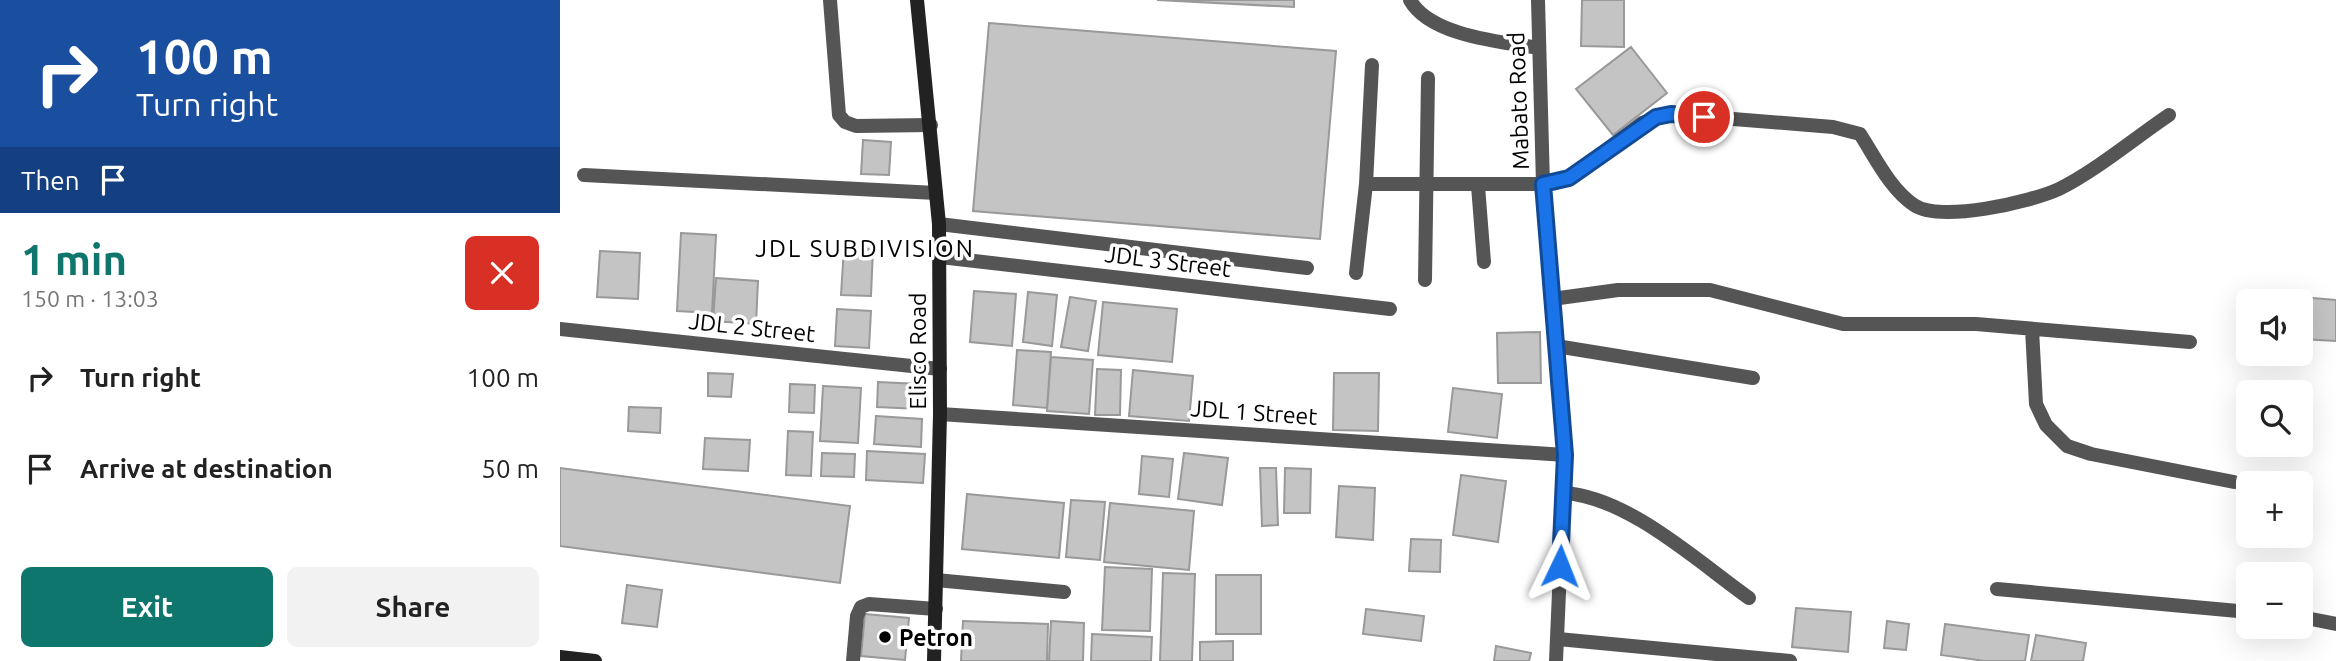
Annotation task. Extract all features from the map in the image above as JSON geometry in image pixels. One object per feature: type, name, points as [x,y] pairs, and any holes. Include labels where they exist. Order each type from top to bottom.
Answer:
[{"type":"main road","name":"Elisco Road","points":[[917,0],[931,125],[940,257],[940,414],[934,661]]},
{"type":"main road","points":[[560,657],[595,661]]},
{"type":"street","points":[[830,0],[839,115],[845,122],[856,126],[931,125]]},
{"type":"street","points":[[1410,0],[1415,8],[1441,25],[1476,38],[1539,48]]},
{"type":"street","name":"Mabato Road","points":[[1538,0],[1543,184],[1565,455],[1556,661]]},
{"type":"street","points":[[1356,273],[1366,184],[1372,65]]},
{"type":"street","points":[[1424,280],[1429,184],[1428,78]]},
{"type":"street","points":[[1366,184],[1543,184],[1569,178],[1642,124],[1671,114],[1833,127],[1860,134],[1896,188],[1913,205],[1928,213],[1968,212],[2058,190],[2169,115]]},
{"type":"street","points":[[584,175],[936,193]]},
{"type":"street","points":[[1478,186],[1484,262]]},
{"type":"street","points":[[939,224],[1307,268]]},
{"type":"street","name":"JDL 3 Street","points":[[940,257],[1390,309]]},
{"type":"street","points":[[1552,299],[1618,290],[1710,290],[1843,324],[1976,324],[2190,342]]},
{"type":"street","name":"JDL 2 Street","points":[[560,329],[940,369]]},
{"type":"street","points":[[2032,329],[2036,404],[2046,425],[2067,446],[2091,454],[2234,482]]},
{"type":"street","points":[[1556,346],[1753,378]]},
{"type":"street","name":"JDL 1 Street","points":[[940,414],[1565,455]]},
{"type":"street","points":[[1563,493],[1584,494],[1628,513],[1749,597]]},
{"type":"street","points":[[936,580],[1064,592]]},
{"type":"street","points":[[1997,589],[2236,611]]},
{"type":"street","points":[[853,661],[860,607],[869,604],[936,609]]},
{"type":"street","points":[[2313,619],[2336,624]]},
{"type":"street","points":[[1558,639],[1790,661]]},
{"type":"building","points":[[1157,0],[1294,0],[1294,7]]},
{"type":"building","points":[[1582,0],[1624,0],[1624,47],[1581,46]]},
{"type":"building","points":[[989,23],[1336,51],[1320,239],[973,211]]},
{"type":"building","points":[[1631,47],[1667,93],[1613,135],[1576,89]]},
{"type":"building","points":[[863,140],[891,142],[889,175],[861,174]]},
{"type":"building","points":[[681,233],[716,235],[712,313],[677,311]]},
{"type":"building","points":[[844,247],[873,249],[871,296],[841,295]]},
{"type":"building","points":[[600,251],[640,253],[638,299],[597,297]]},
{"type":"building","points":[[716,278],[758,281],[756,324],[713,321]]},
{"type":"building","points":[[974,291],[1016,294],[1012,346],[970,342]]},
{"type":"building","points":[[1028,292],[1057,295],[1052,346],[1023,342]]},
{"type":"building","points":[[1070,297],[1096,301],[1088,351],[1061,347]]},
{"type":"building","points":[[2313,298],[2336,300],[2336,341],[2313,340]]},
{"type":"building","points":[[1103,302],[1177,309],[1172,362],[1098,355]]},
{"type":"building","points":[[837,309],[871,311],[869,348],[835,346]]},
{"type":"building","points":[[1540,332],[1541,383],[1498,383],[1497,333]]},
{"type":"building","points":[[1017,350],[1051,352],[1047,408],[1013,405]]},
{"type":"building","points":[[1051,357],[1093,360],[1089,414],[1047,411]]},
{"type":"building","points":[[1097,369],[1121,370],[1120,415],[1095,415]]},
{"type":"building","points":[[1133,370],[1193,376],[1189,421],[1129,416]]},
{"type":"building","points":[[708,373],[733,374],[731,397],[708,396]]},
{"type":"building","points":[[1334,373],[1379,373],[1378,431],[1333,430]]},
{"type":"building","points":[[878,382],[920,384],[919,409],[877,407]]},
{"type":"building","points":[[790,384],[815,385],[814,413],[789,412]]},
{"type":"building","points":[[823,386],[861,388],[858,443],[820,441]]},
{"type":"building","points":[[1453,388],[1502,394],[1497,438],[1448,432]]},
{"type":"building","points":[[629,407],[661,408],[660,433],[628,431]]},
{"type":"building","points":[[876,416],[922,419],[921,447],[874,444]]},
{"type":"building","points":[[788,431],[813,432],[811,476],[786,475]]},
{"type":"building","points":[[705,438],[750,440],[748,471],[703,469]]},
{"type":"building","points":[[867,451],[925,454],[923,483],[866,480]]},
{"type":"building","points":[[822,453],[855,454],[854,477],[821,476]]},
{"type":"building","points":[[1184,453],[1228,458],[1222,505],[1178,499]]},
{"type":"building","points":[[1142,456],[1173,459],[1169,497],[1139,494]]},
{"type":"building","points":[[560,468],[850,506],[840,583],[560,546]]},
{"type":"building","points":[[1260,468],[1276,468],[1278,525],[1262,526]]},
{"type":"building","points":[[1285,468],[1311,469],[1310,513],[1284,513]]},
{"type":"building","points":[[1461,475],[1506,481],[1498,542],[1453,535]]},
{"type":"building","points":[[1339,486],[1375,488],[1373,540],[1336,537]]},
{"type":"building","points":[[967,494],[1064,503],[1059,558],[962,549]]},
{"type":"building","points":[[1071,500],[1105,502],[1100,560],[1066,557]]},
{"type":"building","points":[[1110,503],[1194,511],[1189,570],[1104,562]]},
{"type":"building","points":[[1411,539],[1441,540],[1440,572],[1409,571]]},
{"type":"building","points":[[1105,567],[1152,569],[1150,631],[1102,630]]},
{"type":"building","points":[[1163,573],[1195,574],[1192,661],[1160,661]]},
{"type":"building","points":[[1216,575],[1261,575],[1261,634],[1216,634]]},
{"type":"building","points":[[627,585],[662,590],[657,627],[622,623]]},
{"type":"building","points":[[1796,608],[1851,612],[1848,652],[1792,647]]},
{"type":"building","points":[[1366,609],[1424,616],[1421,641],[1363,634]]},
{"type":"building","name":"Petron","points":[[865,614],[909,618],[905,660],[861,656]]},
{"type":"building","points":[[963,621],[1048,624],[1047,661],[961,661]]},
{"type":"building","points":[[1051,621],[1084,623],[1083,661],[1049,661]]},
{"type":"building","points":[[1887,621],[1909,624],[1906,650],[1884,648]]},
{"type":"building","points":[[1945,624],[2029,635],[2025,661],[1985,661],[1941,655]]},
{"type":"building","points":[[1092,634],[1152,637],[1151,661],[1091,661]]},
{"type":"building","points":[[2036,635],[2086,643],[2083,661],[2031,661]]},
{"type":"building","points":[[1233,641],[1233,661],[1200,661],[1200,642]]},
{"type":"building","points":[[1496,646],[1531,653],[1529,661],[1494,661]]},
{"type":"place","name":"Petron","points":[[885,637]]},
{"type":"district","name":"JDL SUBDIVISION","points":[[865,248]]},
{"type":"route","points":[[1560,566],[1565,455],[1543,184],[1569,178],[1642,124],[1656,117],[1671,114],[1704,117]]}]
